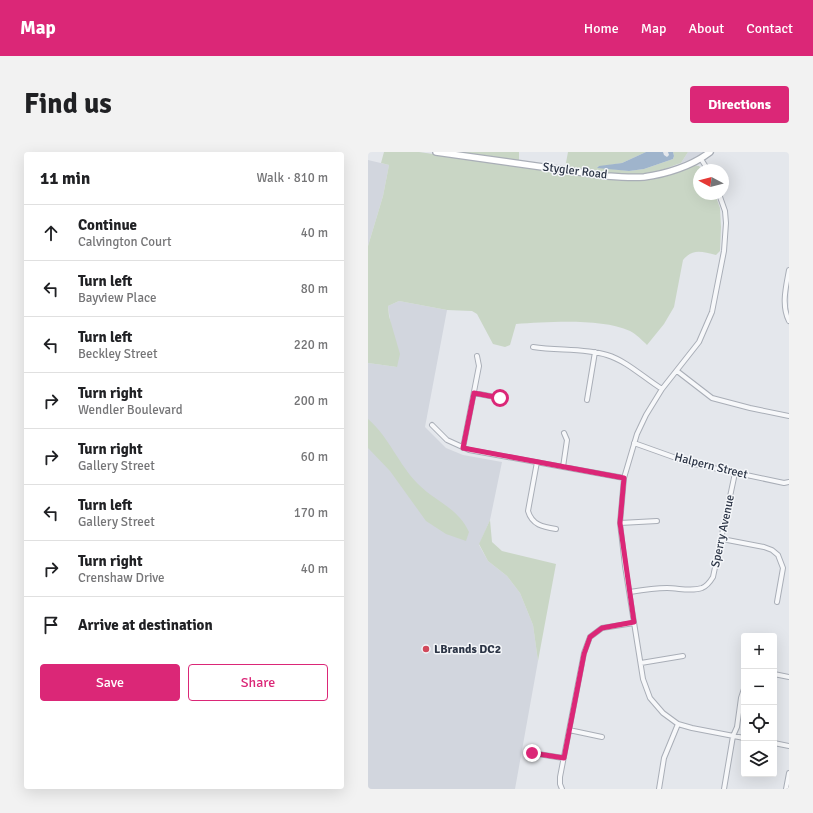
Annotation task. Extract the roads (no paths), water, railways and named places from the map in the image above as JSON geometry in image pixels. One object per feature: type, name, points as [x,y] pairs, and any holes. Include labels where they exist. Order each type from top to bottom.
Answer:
[{"type":"main road","name":"Stygler Road","points":[[436,152],[599,175],[629,177],[643,177],[666,172],[701,159],[710,152]]},
{"type":"street","points":[[701,159],[704,164]]},
{"type":"street","points":[[721,200],[725,211],[726,223],[724,250],[712,312],[699,342],[662,390],[646,415],[634,443],[624,478],[620,523],[643,679],[650,698],[663,713],[678,724],[741,737]]},
{"type":"street","points":[[789,270],[785,313],[789,321]]},
{"type":"street","points":[[533,347],[549,350],[580,350],[607,355],[619,360],[662,390]]},
{"type":"street","points":[[587,400],[595,352]]},
{"type":"street","points":[[463,448],[479,366],[477,356]]},
{"type":"street","points":[[677,371],[712,398],[789,416]]},
{"type":"street","points":[[474,393],[500,398]]},
{"type":"street","points":[[432,425],[447,440],[463,448],[624,478]]},
{"type":"street","points":[[563,467],[567,440],[564,433]]},
{"type":"street","name":"Halpern Street","points":[[634,443],[690,463],[784,483],[789,482]]},
{"type":"street","points":[[537,462],[528,511],[533,522],[539,526],[556,530]]},
{"type":"street","name":"Sperry Avenue","points":[[630,592],[666,588],[692,590],[706,586],[713,577],[735,473]]},
{"type":"street","points":[[620,523],[657,521]]},
{"type":"street","points":[[722,539],[764,547],[772,550],[778,555],[783,568],[777,602]]},
{"type":"street","points":[[562,789],[560,777],[584,654],[590,637],[602,628],[634,622]]},
{"type":"street","points":[[641,663],[683,656]]},
{"type":"street","points":[[777,675],[789,677]]},
{"type":"street","points":[[724,789],[741,698]]},
{"type":"street","points":[[659,789],[664,758],[678,724]]},
{"type":"street","points":[[569,730],[602,737]]},
{"type":"street","points":[[777,744],[789,746]]},
{"type":"street","points":[[532,753],[564,758]]},
{"type":"street","points":[[786,789],[789,773]]},
{"type":"water","points":[[646,152],[663,152],[667,157],[669,155],[668,152],[673,152],[674,156],[673,159],[644,169],[629,171],[597,168],[599,166],[622,163]]},
{"type":"place","name":"LBrands DC2","points":[[426,649]]}]
